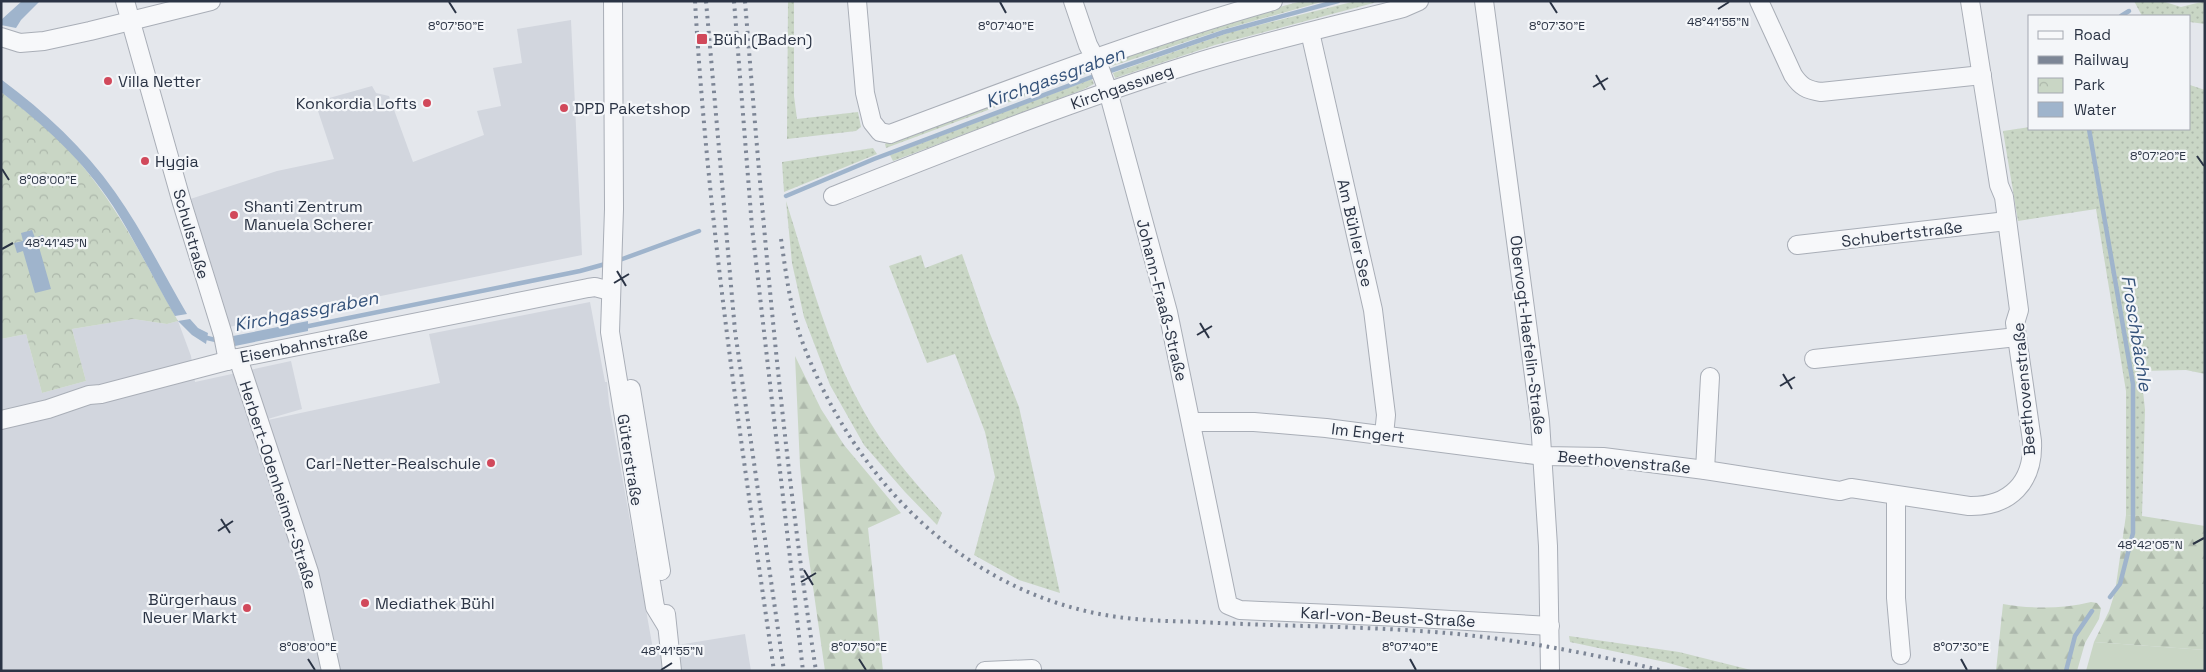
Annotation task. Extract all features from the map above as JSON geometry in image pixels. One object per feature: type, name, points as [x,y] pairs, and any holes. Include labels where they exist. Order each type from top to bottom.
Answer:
[{"type":"street","name":"Schulstraße","points":[[124,1],[182,203],[217,320],[228,350]]},
{"type":"street","points":[[5,38],[20,43],[44,41],[211,1]]},
{"type":"street","name":"Güterstraße","points":[[613,1],[614,209],[610,332],[655,607],[666,625],[672,671]]},
{"type":"street","points":[[857,1],[865,94],[872,122],[880,132],[890,134],[1096,61],[1220,8],[1273,1]]},
{"type":"street","name":"Johann-Fraaß-Straße","points":[[1073,1],[1107,86],[1168,312],[1228,605]]},
{"type":"street","name":"Kirchgassweg","points":[[833,196],[1107,86],[1403,8],[1419,1]]},
{"type":"street","name":"Obervogt-Haefelin-Straße","points":[[1484,1],[1525,304],[1543,456],[1550,671]]},
{"type":"street","points":[[1759,1],[1799,85],[1808,90],[1821,92],[1982,75]]},
{"type":"street","name":"Beethovenstraße","points":[[1543,456],[1603,457],[1705,470],[1840,491],[1851,488],[1896,496],[1978,506],[2002,500],[2016,490],[2028,473],[2032,455],[2015,323],[2019,310],[2004,197],[1998,185],[1970,1]]},
{"type":"street","name":"Am Bühler See","points":[[1310,32],[1373,310],[1386,415],[1384,435]]},
{"type":"street","name":"Schubertstraße","points":[[1797,246],[2007,221]]},
{"type":"street","name":"Eisenbahnstraße","points":[[1,420],[90,395],[101,394],[228,350],[588,288],[595,287],[610,291]]},
{"type":"street","points":[[1814,359],[2017,337]]},
{"type":"street","name":"Herbert-Odenheimer-Straße","points":[[228,350],[309,572],[330,671]]},
{"type":"street","name":"Beethovenstraße","points":[[1705,470],[1710,377]]},
{"type":"street","name":"Im Engert","points":[[1192,422],[1263,423],[1384,435],[1543,456]]},
{"type":"street","points":[[1896,496],[1896,598],[1901,655]]},
{"type":"street","name":"Karl-von-Beust-Straße","points":[[1228,605],[1240,610],[1550,626]]},
{"type":"street","points":[[985,671],[1032,669],[1032,671]]},
{"type":"shaded area","points":[[571,20],[582,255],[219,329],[181,202],[277,171],[334,159],[315,102],[372,86],[376,93],[389,96],[413,162],[484,135],[477,111],[501,106],[493,68],[522,63],[517,29]]},
{"type":"shaded area","points":[[590,302],[605,382],[607,382],[609,403],[653,649],[745,634],[751,671],[1,671],[1,339],[26,334],[42,393],[86,381],[72,329],[133,319],[167,324],[178,321],[191,356],[195,382],[291,361],[302,409],[254,423],[440,383],[429,334]]},
{"type":"green space","points":[[788,1],[794,1],[794,96],[797,119],[858,112],[861,127],[856,131],[787,139]]},
{"type":"green space","points":[[1302,1],[1325,1],[1225,29],[1112,66],[1111,62],[1224,22]]},
{"type":"green space","points":[[1356,1],[1381,1],[1215,45],[1115,78],[1113,73],[1231,32]]},
{"type":"green space","points":[[2134,1],[2162,1],[2181,7],[2205,1],[2205,24],[2191,22],[2191,15],[2141,15]]},
{"type":"green space","points":[[1088,68],[1090,72],[886,148],[885,144],[894,137]]},
{"type":"green space","points":[[1092,79],[1094,84],[1082,90],[893,161],[890,155]]},
{"type":"green space","points":[[2191,85],[2205,90],[2205,374],[2186,370],[2141,371],[2145,410],[2142,516],[2126,515],[2126,391],[2096,209],[2018,221],[2003,131],[2028,127],[2028,130],[2191,130]]},
{"type":"green space","points":[[1,92],[53,134],[95,181],[133,240],[178,321],[167,324],[133,319],[72,329],[86,381],[42,393],[26,334],[1,339]]},
{"type":"green space","points":[[873,148],[877,154],[784,192],[782,162]]},
{"type":"green space","points":[[786,201],[828,333],[849,384],[870,422],[889,450],[942,513],[937,525],[864,445],[830,385],[804,317],[792,263]]},
{"type":"green space","points":[[962,254],[989,331],[1019,407],[1060,593],[1019,580],[974,555],[995,477],[985,432],[955,354],[927,363],[889,266],[921,255],[925,268]]},
{"type":"green space","points":[[795,356],[821,409],[844,445],[901,513],[868,528],[883,671],[825,671],[808,552],[800,466]]},
{"type":"green space","points":[[2126,515],[2205,526],[2205,650],[2094,642],[2109,611],[2115,592]]},
{"type":"green space","points":[[2097,603],[2101,608],[2099,619],[2085,643],[2077,671],[1996,671],[2003,604],[2047,607]]},
{"type":"green space","points":[[1569,636],[1679,652],[1755,671],[1697,671],[1665,662],[1570,642]]},
{"type":"green space","points":[[2094,642],[2205,650],[2205,671],[2086,671]]},
{"type":"water","points":[[22,1],[40,1],[21,20],[16,28],[1,25],[1,20]]},
{"type":"water","points":[[2,80],[63,132],[103,176],[134,221],[187,314],[175,316],[129,233],[101,189],[62,144],[1,92]]},
{"type":"water","points":[[32,230],[35,238],[43,235],[45,245],[39,247],[51,289],[35,293],[23,251],[17,253],[14,243],[23,241],[21,233]]},
{"type":"water","points":[[190,319],[198,328],[208,333],[206,344],[192,335],[178,321]]},
{"type":"water","points":[[308,321],[308,331],[235,346],[233,336]]},
{"type":"waterway","name":"Kirchgassgraben","points":[[1104,73],[1224,32],[1338,1]]},
{"type":"waterway","name":"Froschbächle","points":[[2123,15],[2129,11]]},
{"type":"waterway","name":"Kirchgassgraben","points":[[786,196],[874,159],[1097,75]]},
{"type":"waterway","name":"Froschbächle","points":[[2089,130],[2133,384],[2133,533],[2120,584],[2110,597]]},
{"type":"waterway","name":"Kirchgassgraben","points":[[617,261],[699,231]]},
{"type":"waterway","name":"Kirchgassgraben","points":[[304,327],[580,271],[609,263]]},
{"type":"waterway","name":"Kirchgassgraben","points":[[203,337],[220,341]]},
{"type":"waterway","name":"Froschbächle","points":[[2066,671],[2075,636],[2092,611]]},
{"type":"railway","points":[[695,1],[708,169],[717,253],[738,420],[774,671]]},
{"type":"railway","points":[[706,1],[735,331],[784,671]]},
{"type":"railway","points":[[734,1],[752,227],[803,671]]},
{"type":"railway","points":[[745,1],[774,337],[793,504],[816,671]]},
{"type":"railway","points":[[781,239],[791,303],[802,341],[824,392],[852,440],[885,484],[922,523],[965,557],[1012,585],[1063,605],[1118,617],[1159,621],[1451,633],[1543,646],[1604,657],[1664,671]]},
{"type":"place","name":"Bühl (Baden)","points":[[702,39]]},
{"type":"place","name":"Villa Netter","points":[[108,81]]},
{"type":"place","name":"Konkordia Lofts","points":[[427,103]]},
{"type":"place","name":"DPD Paketshop","points":[[564,108]]},
{"type":"place","name":"Hygia","points":[[145,161]]},
{"type":"place","name":"Shanti Zentrum Manuela Scherer","points":[[234,215]]},
{"type":"place","name":"Carl-Netter-Realschule","points":[[491,463]]},
{"type":"place","name":"Mediathek Bühl","points":[[365,603]]},
{"type":"place","name":"Bürgerhaus Neuer Markt","points":[[247,608]]}]
